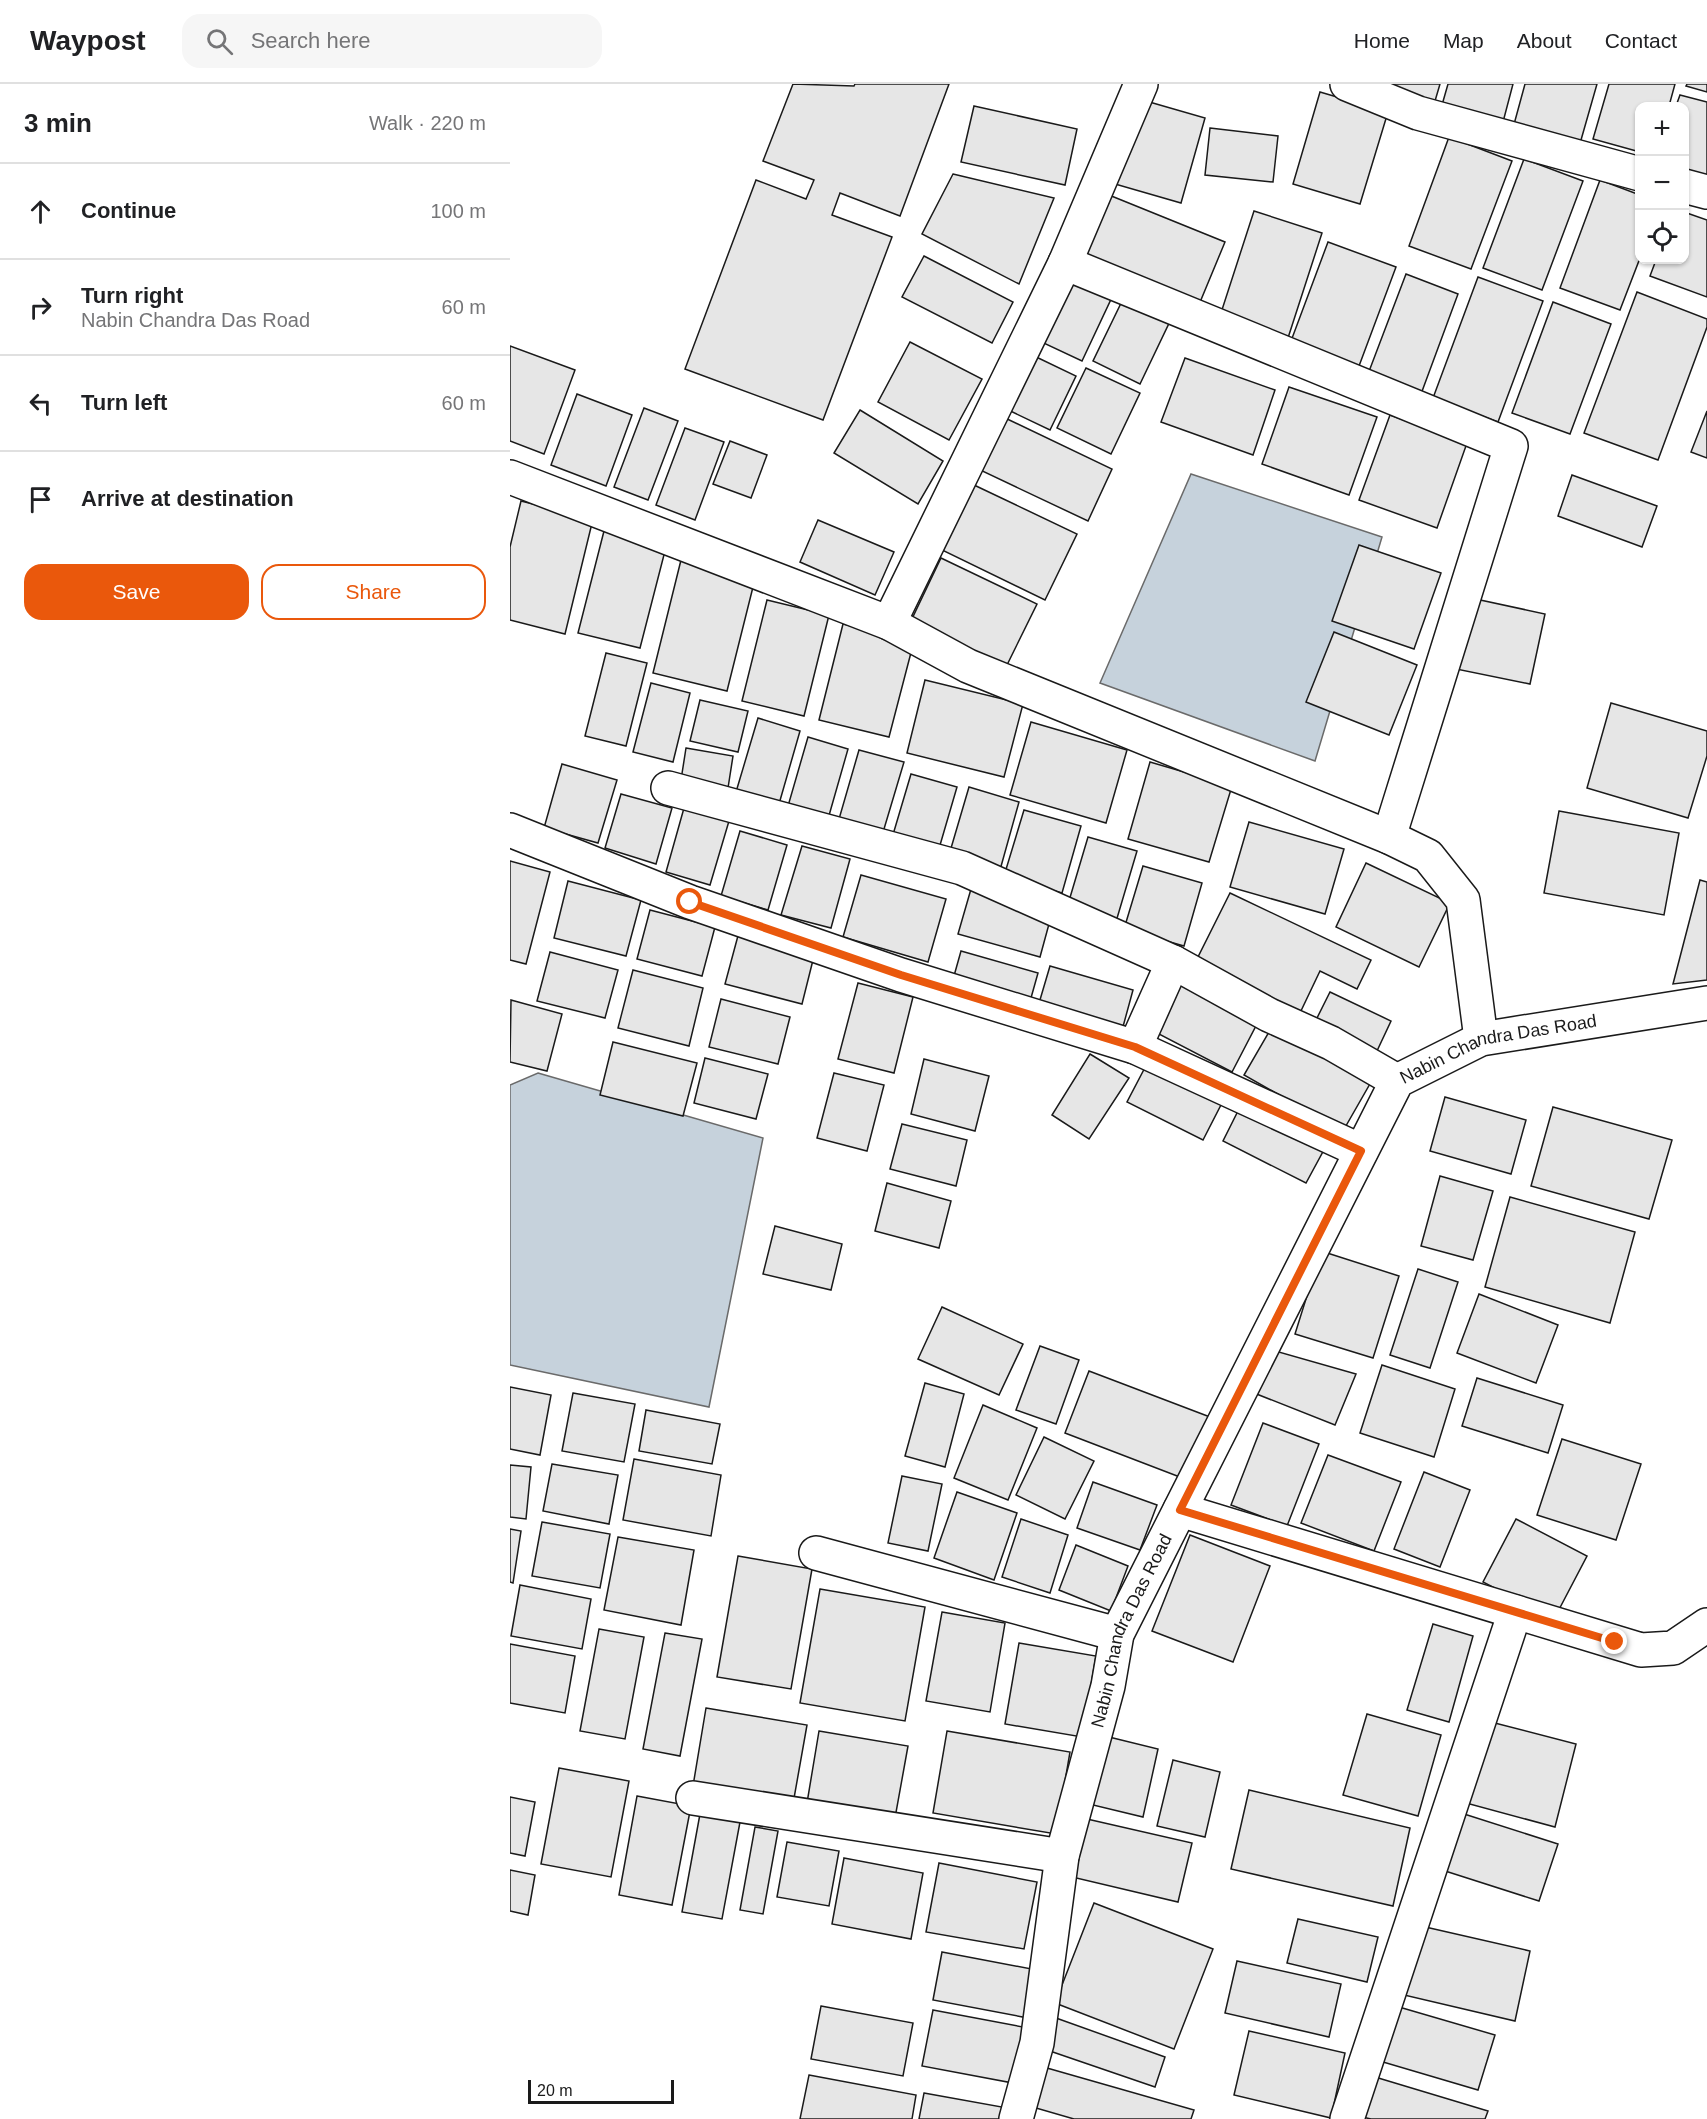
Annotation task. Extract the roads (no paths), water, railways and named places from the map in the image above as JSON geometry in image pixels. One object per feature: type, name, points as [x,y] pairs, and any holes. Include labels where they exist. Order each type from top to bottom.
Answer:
[{"type":"street","points":[[889,623],[1065,263],[1141,84]]},
{"type":"street","points":[[1347,84],[1418,113],[1635,173]]},
{"type":"street","points":[[1689,187],[1707,192]]},
{"type":"street","points":[[1065,263],[1511,446],[1389,837]]},
{"type":"street","points":[[510,477],[889,623],[968,666],[1389,837],[1428,856],[1463,900],[1481,1039]]},
{"type":"street","points":[[668,788],[962,868],[1173,962],[1397,1081]]},
{"type":"street","points":[[510,830],[690,902],[878,968],[1135,1047],[1361,1151]]},
{"type":"street","points":[[1135,1047],[1173,962]]},
{"type":"street","name":"Nabin Chandra Das Road","points":[[1016,2119],[1037,2043],[1062,1856],[1107,1686],[1117,1634],[1397,1081],[1481,1039],[1707,1003]]},
{"type":"street","points":[[1180,1510],[1641,1650],[1673,1648],[1707,1625]]},
{"type":"street","points":[[816,1553],[1117,1634]]},
{"type":"street","points":[[1347,2119],[1515,1612]]},
{"type":"street","points":[[693,1798],[1062,1856]]}]
